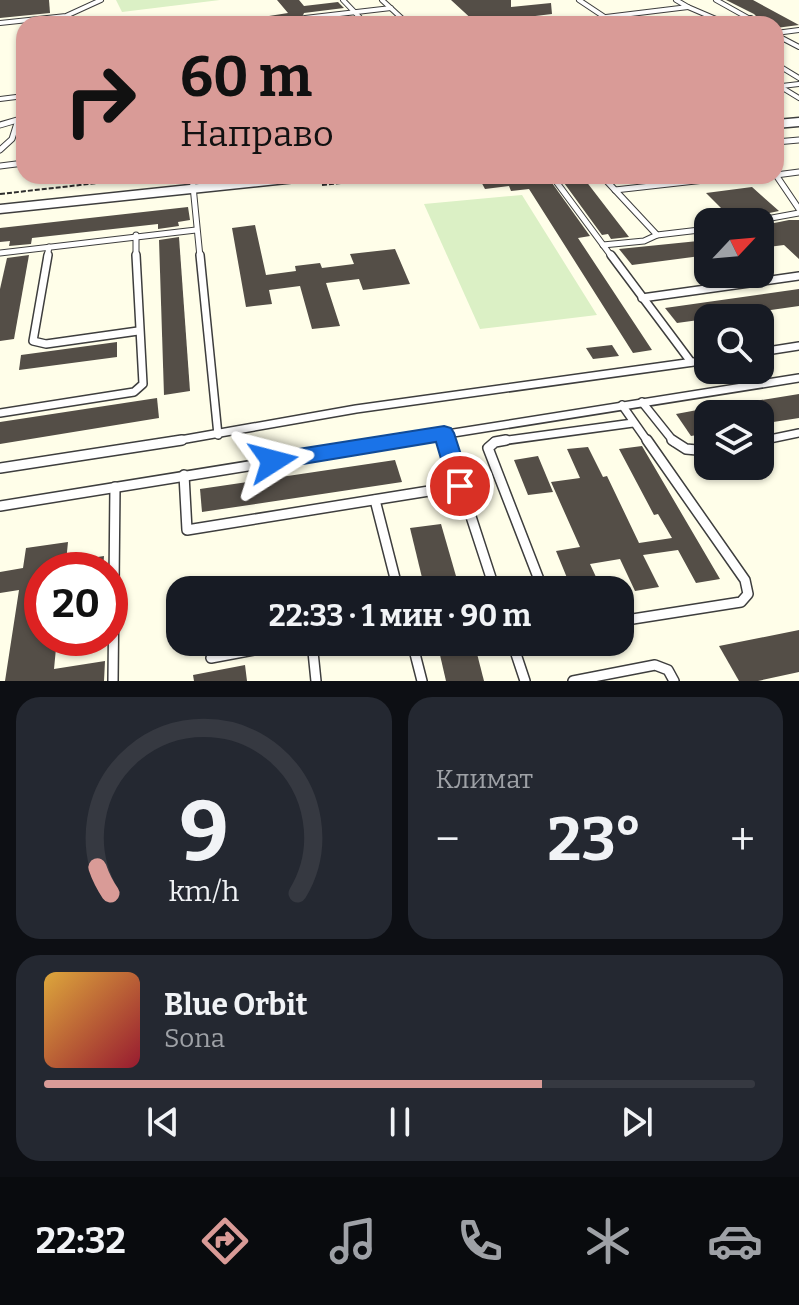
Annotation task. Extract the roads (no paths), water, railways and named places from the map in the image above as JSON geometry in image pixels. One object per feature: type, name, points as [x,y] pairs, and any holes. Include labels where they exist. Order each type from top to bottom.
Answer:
[{"type":"street","points":[[0,209],[186,184]]},
{"type":"lane","points":[[57,16],[85,10],[101,0]]},
{"type":"lane","points":[[343,0],[359,16]]},
{"type":"lane","points":[[382,0],[400,16]]},
{"type":"lane","points":[[579,0],[604,16]]},
{"type":"lane","points":[[676,0],[706,16]]},
{"type":"lane","points":[[716,0],[747,16]]},
{"type":"lane","points":[[614,16],[688,7]]},
{"type":"lane","points":[[322,16],[391,8]]},
{"type":"lane","points":[[1,149],[16,133]]},
{"type":"lane","points":[[193,184],[218,435]]},
{"type":"lane","points":[[558,184],[691,362]]},
{"type":"lane","points":[[609,184],[657,235]]},
{"type":"lane","points":[[615,190],[669,184]]},
{"type":"lane","points":[[774,217],[799,211],[782,184]]},
{"type":"lane","points":[[0,253],[196,230]]},
{"type":"lane","points":[[603,245],[694,231]]},
{"type":"lane","points":[[0,413],[140,389],[143,384],[138,331],[136,235]]},
{"type":"lane","points":[[49,247],[33,341],[46,344],[138,331]]},
{"type":"lane","points":[[642,298],[799,276]]},
{"type":"lane","points":[[774,350],[799,346]]},
{"type":"lane","points":[[0,468],[218,435],[356,409],[694,362]]},
{"type":"lane","points":[[0,506],[799,378]]},
{"type":"lane","points":[[642,402],[669,440],[684,449],[694,450]]},
{"type":"lane","points":[[622,405],[745,580],[748,594],[741,602],[634,619]]},
{"type":"lane","points":[[538,576],[488,448],[495,442],[633,423]]},
{"type":"lane","points":[[444,433],[490,576]]},
{"type":"lane","points":[[774,438],[799,433]]},
{"type":"lane","points":[[184,475],[187,530],[460,486]]},
{"type":"lane","points":[[113,681],[115,487]]},
{"type":"lane","points":[[375,500],[394,576]]},
{"type":"lane","points":[[211,658],[222,656]]},
{"type":"lane","points":[[313,656],[316,681]]},
{"type":"lane","points":[[416,656],[422,681]]},
{"type":"lane","points":[[517,656],[525,681]]},
{"type":"lane","points":[[573,681],[655,665],[668,670],[674,681]]}]
